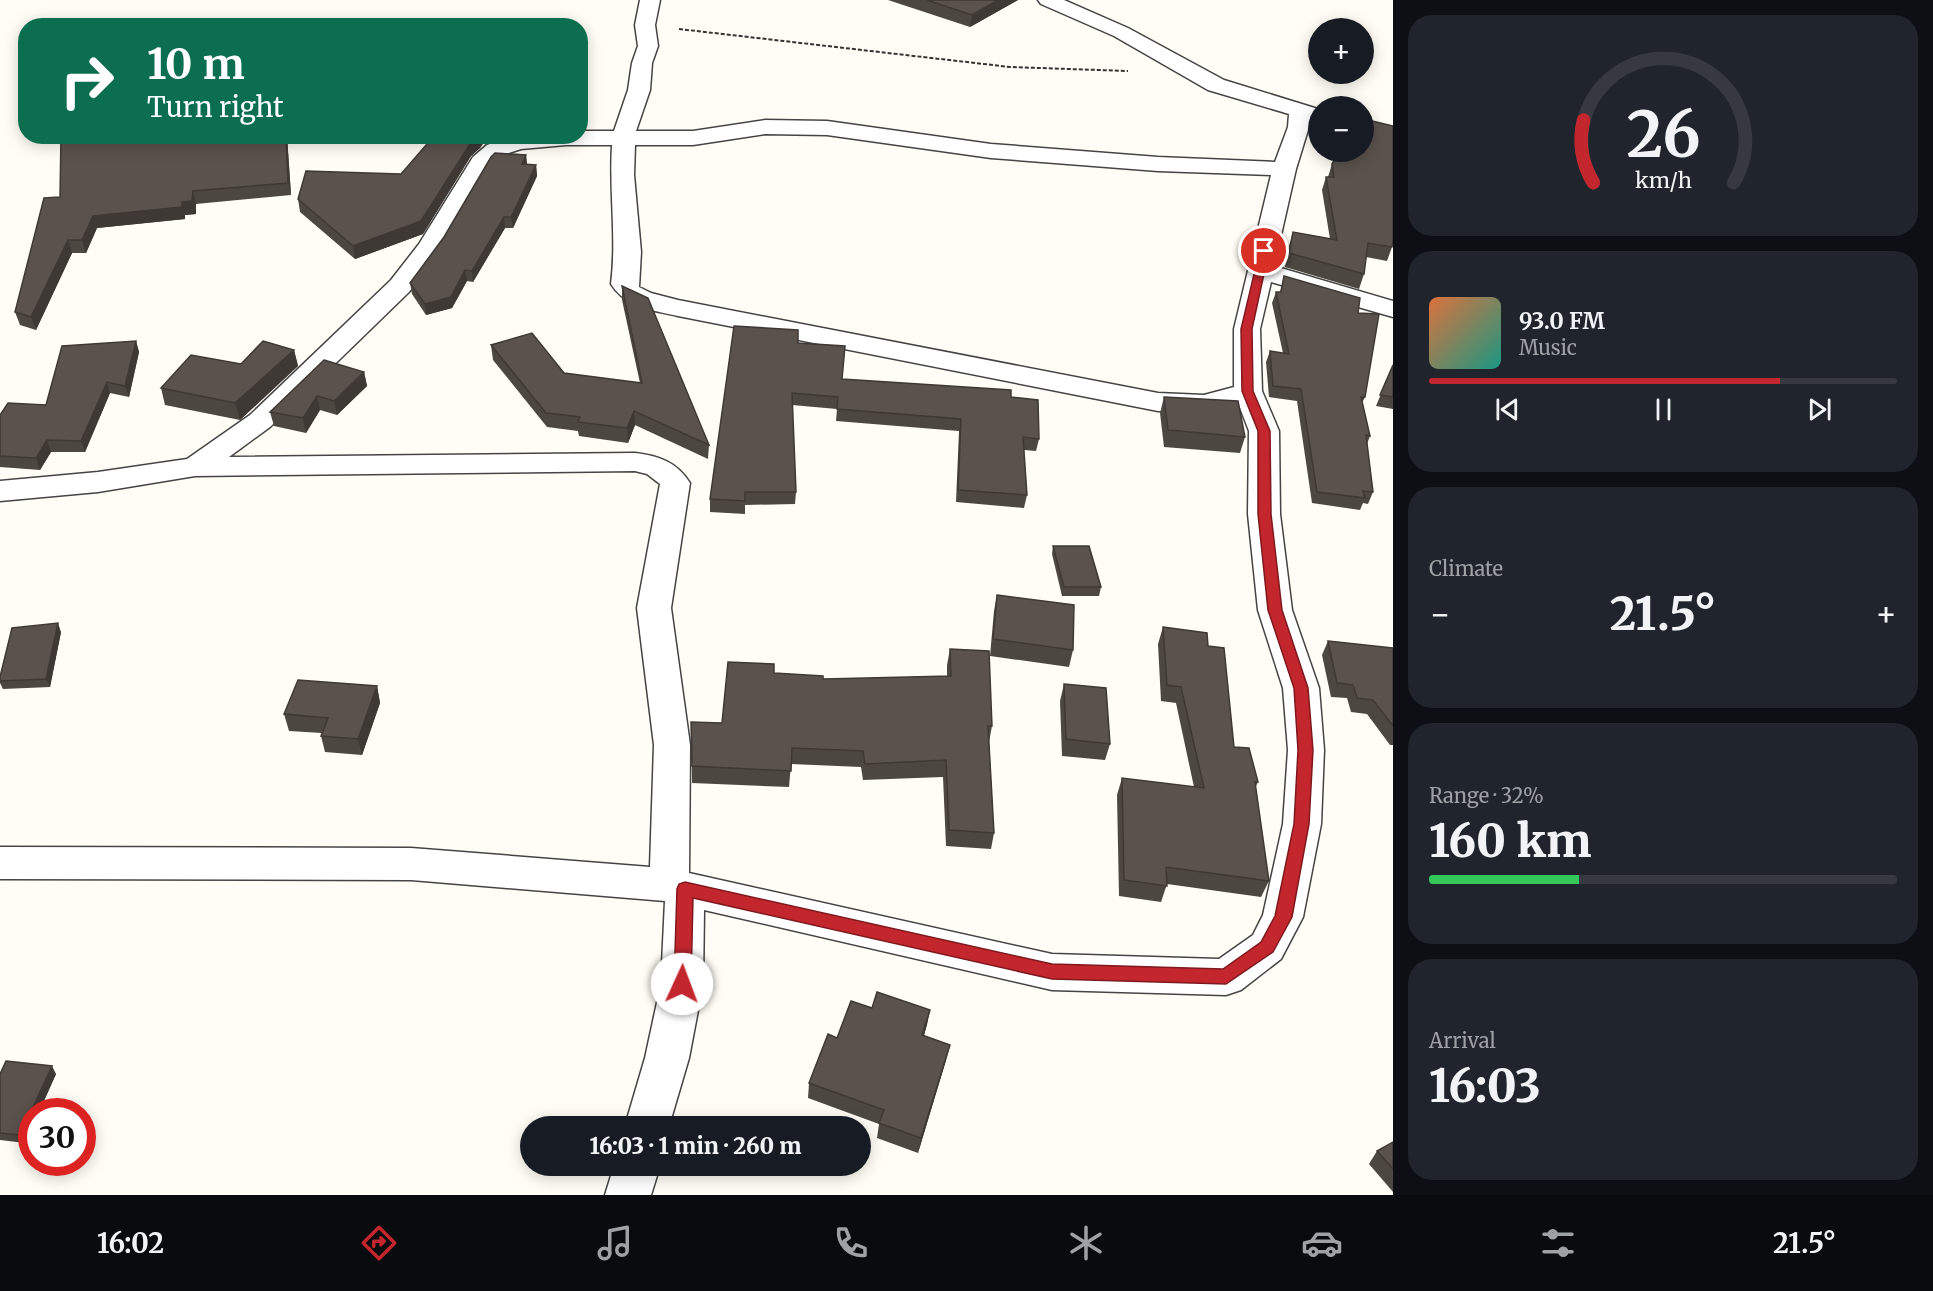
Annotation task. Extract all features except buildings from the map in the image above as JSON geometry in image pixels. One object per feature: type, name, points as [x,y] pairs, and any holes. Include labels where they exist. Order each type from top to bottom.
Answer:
[{"type":"street","points":[[1048,0],[1121,32],[1216,85],[1308,114]]},
{"type":"street","points":[[647,12],[648,46],[624,137],[622,175],[628,252],[624,284],[629,292],[642,299],[1158,402],[1198,405],[1232,399],[1248,391]]},
{"type":"street","points":[[0,862],[411,864],[677,887],[1052,972],[1226,976],[1267,947],[1284,917],[1302,824],[1306,750],[1301,688],[1275,610],[1264,514],[1264,431],[1248,391],[1247,329],[1259,268],[1284,169],[1299,127],[1308,115]]},
{"type":"street","points":[[588,139],[693,138],[765,127],[827,128],[991,152],[1158,165],[1284,169]]},
{"type":"street","points":[[195,467],[260,421],[400,286],[430,247],[481,162],[495,150],[512,144]]},
{"type":"street","points":[[1259,268],[1296,282],[1393,309]]},
{"type":"street","points":[[0,491],[98,482],[195,467],[635,462],[652,464],[665,471],[675,483],[654,608],[672,745],[682,984],[667,1058],[650,1116]]},
{"type":"street","points":[[628,1195],[633,1176]]},
{"type":"path","points":[[647,12],[1010,67],[1089,71],[1187,70]]},
{"type":"route","points":[[682,984],[685,889],[1052,972],[1166,977],[1226,976],[1267,947],[1284,917],[1302,824],[1306,750],[1301,688],[1275,610],[1264,514],[1266,457],[1264,431],[1248,391],[1247,329],[1264,251]]}]
